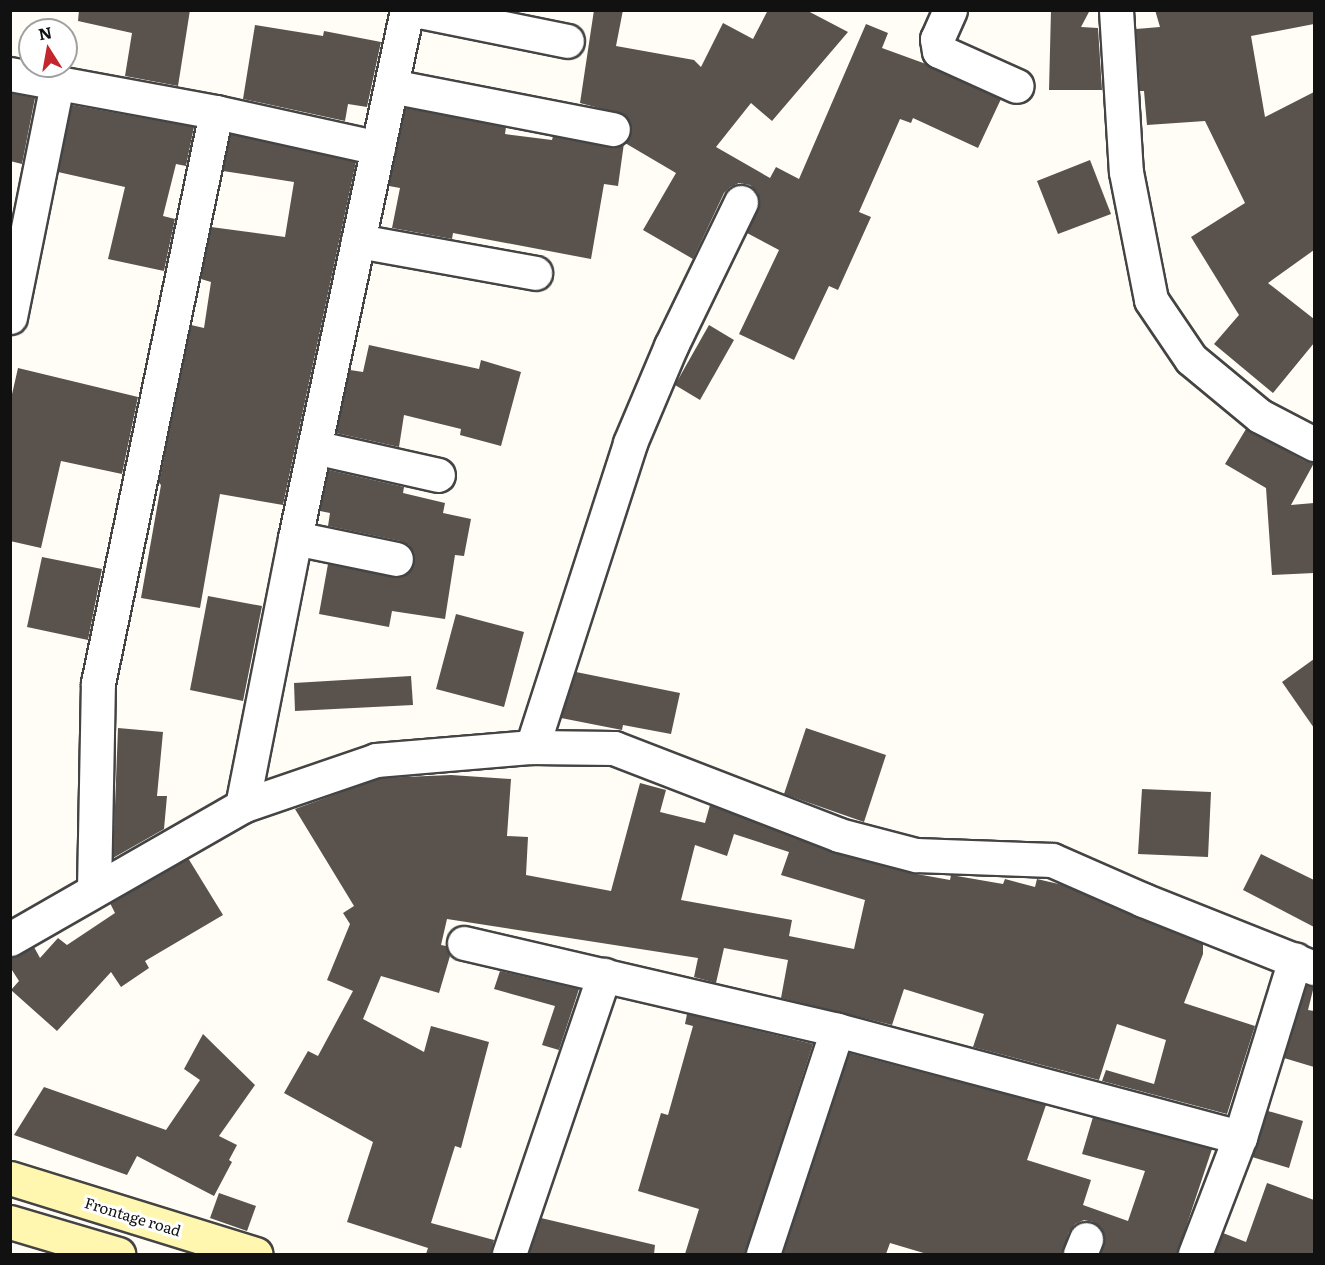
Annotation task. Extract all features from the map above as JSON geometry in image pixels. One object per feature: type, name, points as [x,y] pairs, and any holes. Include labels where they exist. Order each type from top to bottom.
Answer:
[{"type":"main road","name":"Frontage road","points":[[10,1178],[255,1254]]},
{"type":"main road","points":[[10,1222],[118,1254]]},
{"type":"street","points":[[242,806],[295,538],[407,10]]},
{"type":"street","points":[[415,10],[567,40]]},
{"type":"street","points":[[950,10],[937,39],[939,51],[1017,86]]},
{"type":"street","points":[[1116,10],[1126,172],[1151,300],[1191,359],[1260,416],[1314,444]]},
{"type":"street","points":[[10,74],[216,112],[378,148]]},
{"type":"street","points":[[10,317],[57,84]]},
{"type":"street","points":[[391,86],[613,129]]},
{"type":"street","points":[[94,889],[98,683],[216,112]]},
{"type":"street","points":[[532,747],[630,443],[671,346],[741,202]]},
{"type":"street","points":[[358,241],[535,273]]},
{"type":"street","points":[[314,447],[438,475]]},
{"type":"street","points":[[295,538],[396,559]]},
{"type":"street","points":[[10,939],[242,806],[376,760],[532,747],[614,748],[839,835],[916,855],[1052,860],[1143,900],[1305,963],[1195,1254]]},
{"type":"street","points":[[464,944],[837,1030],[1240,1137]]},
{"type":"street","points":[[509,1254],[604,975]]},
{"type":"street","points":[[762,1254],[837,1030]]},
{"type":"building","points":[[79,10],[190,10],[178,86],[125,76],[132,33],[78,21]]},
{"type":"building","points":[[594,10],[623,10],[616,46],[694,60],[701,67],[723,23],[753,39],[768,10],[806,10],[848,32],[772,121],[751,103],[716,147],[770,178],[776,167],[799,179],[866,24],[888,33],[882,48],[926,64],[1001,99],[978,148],[913,118],[911,123],[900,119],[859,212],[871,217],[838,290],[829,286],[794,360],[739,334],[779,250],[747,233],[760,201],[757,192],[750,185],[739,183],[724,193],[693,259],[643,230],[676,173],[625,143],[631,132],[630,122],[625,115],[580,103]]},
{"type":"building","points":[[1051,10],[1090,10],[1081,27],[1098,28],[1102,90],[1049,90]]},
{"type":"building","points":[[1155,10],[1314,10],[1314,24],[1251,36],[1265,117],[1314,92],[1314,250],[1268,283],[1314,319],[1314,343],[1273,393],[1214,344],[1239,315],[1191,237],[1245,203],[1205,121],[1147,125],[1144,91],[1140,91],[1136,29],[1160,27]]},
{"type":"building","points":[[255,25],[323,36],[324,31],[381,42],[367,107],[348,104],[345,121],[243,99]]},
{"type":"building","points":[[10,93],[35,98],[22,164],[10,161]]},
{"type":"building","points":[[72,105],[194,127],[186,166],[176,164],[163,216],[175,219],[164,271],[108,259],[125,187],[58,172]]},
{"type":"building","points":[[405,108],[506,127],[505,134],[552,140],[553,136],[609,147],[624,143],[618,186],[604,184],[591,259],[453,233],[452,239],[392,228],[400,188],[389,186]]},
{"type":"building","points":[[231,134],[356,162],[283,505],[220,494],[200,608],[141,598],[161,485],[159,483],[191,325],[204,328],[211,282],[201,279],[211,227],[285,237],[294,182],[223,171]]},
{"type":"building","points":[[1090,160],[1111,214],[1058,234],[1037,181]]},
{"type":"building","points":[[709,325],[734,340],[700,400],[675,385]]},
{"type":"building","points":[[369,345],[479,369],[481,360],[521,372],[501,446],[460,435],[461,429],[404,415],[399,447],[336,433],[350,370],[363,372]]},
{"type":"building","points":[[18,368],[138,397],[122,474],[61,461],[41,548],[10,541],[10,403]]},
{"type":"building","points":[[1246,429],[1305,461],[1314,463],[1291,505],[1314,503],[1314,573],[1272,575],[1266,488],[1225,464]]},
{"type":"building","points":[[329,470],[404,487],[403,493],[445,503],[443,513],[471,519],[464,556],[455,555],[445,619],[392,611],[389,627],[319,614],[328,564],[402,577],[410,572],[414,562],[414,553],[409,545],[400,541],[328,526],[330,513],[320,511]]},
{"type":"building","points":[[42,557],[102,569],[88,640],[27,627]]},
{"type":"building","points":[[208,596],[262,606],[243,701],[190,690]]},
{"type":"building","points":[[456,614],[524,632],[504,707],[436,689]]},
{"type":"building","points":[[1314,659],[1314,728],[1282,682]]},
{"type":"building","points":[[576,672],[680,693],[671,734],[623,725],[622,730],[561,718]]},
{"type":"building","points":[[411,676],[413,705],[295,711],[294,683]]},
{"type":"building","points":[[118,728],[163,732],[157,796],[167,796],[164,829],[113,858]]},
{"type":"building","points":[[806,728],[886,755],[864,822],[784,794]]},
{"type":"building","points":[[451,775],[511,779],[507,836],[528,837],[526,875],[611,891],[640,783],[666,790],[660,812],[705,823],[710,805],[832,852],[911,873],[950,880],[951,875],[1003,884],[1005,879],[1035,887],[1037,879],[1063,885],[1203,944],[1203,954],[1184,1003],[1255,1026],[1227,1114],[1102,1081],[1106,1070],[1154,1084],[1166,1040],[1117,1024],[1099,1080],[973,1047],[984,1014],[904,989],[892,1025],[781,998],[788,960],[724,948],[716,983],[694,977],[698,958],[447,919],[441,945],[446,946],[450,956],[439,993],[381,976],[363,1019],[424,1052],[431,1026],[489,1042],[461,1148],[455,1146],[431,1223],[494,1240],[491,1254],[426,1254],[428,1248],[347,1222],[373,1142],[284,1093],[308,1051],[318,1056],[353,991],[327,980],[350,924],[343,913],[354,906],[295,809],[380,778]],"holes":[[[734,834],[789,852],[781,875],[865,900],[854,949],[789,936],[792,920],[681,900],[695,845],[727,856]]]},
{"type":"building","points":[[1142,789],[1211,792],[1208,857],[1138,854]]},
{"type":"building","points":[[1261,854],[1314,880],[1314,927],[1243,890]]},
{"type":"building","points":[[188,858],[223,915],[145,961],[149,968],[121,987],[111,972],[57,1031],[11,990],[19,981],[10,967],[10,958],[34,947],[40,958],[58,938],[67,945],[115,913],[110,903]]},
{"type":"building","points":[[500,971],[579,989],[559,1050],[542,1045],[555,1006],[494,989]]},
{"type":"building","points":[[1307,985],[1314,986],[1308,1010],[1314,1011],[1314,1067],[1284,1058]]},
{"type":"building","points":[[687,1014],[813,1044],[745,1254],[685,1254],[699,1209],[638,1191],[661,1113],[668,1115],[693,1026],[685,1024]]},
{"type":"building","points":[[203,1034],[255,1085],[219,1136],[237,1145],[229,1160],[232,1162],[214,1196],[137,1156],[127,1175],[14,1135],[44,1087],[166,1130],[200,1080],[184,1069]]},
{"type":"building","points":[[849,1053],[1046,1105],[1027,1160],[1091,1180],[1083,1205],[1128,1221],[1145,1171],[1082,1154],[1093,1117],[1212,1149],[1177,1254],[1100,1254],[1105,1237],[1101,1228],[1093,1222],[1084,1220],[1075,1224],[1069,1232],[1062,1254],[927,1254],[890,1243],[886,1254],[783,1254]]},
{"type":"building","points":[[1268,1111],[1303,1121],[1289,1168],[1252,1157]]},
{"type":"building","points":[[1267,1183],[1314,1200],[1314,1254],[1215,1254],[1223,1233],[1246,1242]]},
{"type":"building","points":[[219,1193],[256,1206],[247,1231],[210,1218]]},
{"type":"building","points":[[541,1218],[655,1245],[654,1254],[529,1254]]}]
